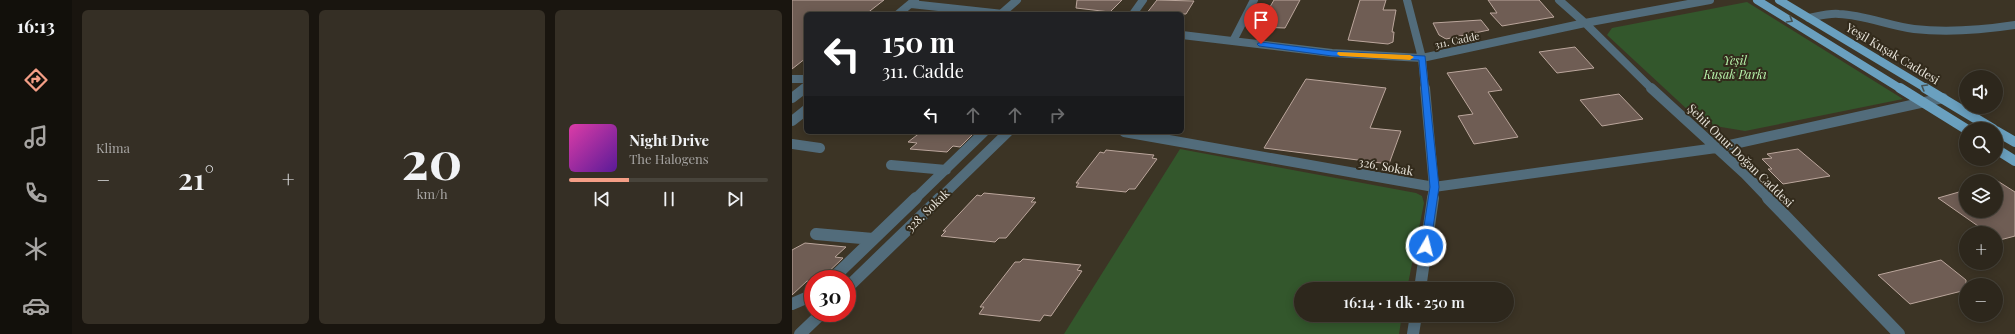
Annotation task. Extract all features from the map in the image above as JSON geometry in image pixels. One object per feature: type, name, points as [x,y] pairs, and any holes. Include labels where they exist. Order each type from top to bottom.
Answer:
[{"type":"main road","points":[[1757,0],[1959,124]]},
{"type":"main road","name":"Yeşil Kuşak Caddesi","points":[[1779,0],[1982,122]]},
{"type":"main road","points":[[2003,135],[2015,142]]},
{"type":"main road","points":[[2003,153],[2015,161]]},
{"type":"street","points":[[1004,12],[1017,0]]},
{"type":"street","points":[[1134,12],[1143,0]]},
{"type":"street","points":[[1232,41],[1254,0]]},
{"type":"street","points":[[1407,0],[1422,58],[1434,187],[1421,282]]},
{"type":"street","name":"Şehit Onur Doğan Caddesi","points":[[1559,0],[1586,23],[1635,74],[1745,174],[1900,334]]},
{"type":"street","name":"311. Cadde","points":[[1184,34],[1332,54],[1422,58],[1586,23],[1710,0]]},
{"type":"street","points":[[900,12],[913,2],[987,12]]},
{"type":"street","points":[[1809,18],[1830,14],[1844,14],[1899,27],[1942,31],[1976,31],[2015,25]]},
{"type":"street","points":[[792,79],[804,78]]},
{"type":"street","points":[[792,98],[804,89]]},
{"type":"street","name":"326. Sokak","points":[[1135,134],[1434,187],[1716,148],[1926,103],[1943,98]]},
{"type":"street","points":[[792,121],[804,112]]},
{"type":"street","points":[[841,270],[982,134]]},
{"type":"street","name":"328. Sokak","points":[[856,279],[1006,134]]},
{"type":"street","points":[[792,144],[820,148]]},
{"type":"street","points":[[891,165],[946,170]]},
{"type":"street","points":[[816,234],[873,240]]},
{"type":"street","points":[[792,304],[804,299]]},
{"type":"street","points":[[800,334],[813,322]]},
{"type":"street","points":[[1413,334],[1415,322]]},
{"type":"green space","name":"Yeşil Kuşak Parkı","points":[[1747,2],[1903,99],[1745,131],[1703,124],[1607,35],[1612,28]]},
{"type":"green space","points":[[1180,149],[1416,193],[1422,196],[1424,203],[1408,282],[1294,282],[1294,322],[1401,322],[1399,334],[1064,334]]},
{"type":"building","points":[[792,0],[884,0],[869,12],[804,12],[804,60],[792,69]]},
{"type":"building","points":[[1077,0],[1122,0],[1110,12],[1076,8]]},
{"type":"building","points":[[1157,0],[1194,1],[1186,14],[1184,14],[1184,12],[1148,12]]},
{"type":"building","points":[[1274,0],[1300,0],[1285,28],[1258,27]]},
{"type":"building","points":[[1360,0],[1386,0],[1383,10],[1396,10],[1392,32],[1394,32],[1393,42],[1388,44],[1348,40]]},
{"type":"building","points":[[1488,0],[1539,0],[1554,17],[1502,26],[1490,13],[1497,13]]},
{"type":"building","points":[[1481,20],[1489,30],[1446,39],[1439,35],[1433,23]]},
{"type":"building","points":[[1575,47],[1594,68],[1557,73],[1539,52]]},
{"type":"building","points":[[1486,68],[1502,90],[1488,92],[1518,137],[1474,144],[1458,116],[1473,114],[1447,73]]},
{"type":"building","points":[[1306,79],[1386,88],[1370,128],[1401,131],[1389,164],[1264,148]]},
{"type":"building","points":[[1619,94],[1643,119],[1602,126],[1580,100]]},
{"type":"building","points":[[918,134],[973,134],[960,147],[953,146],[947,152],[910,149],[917,143],[908,142]]},
{"type":"building","points":[[1798,149],[1830,176],[1783,184],[1768,169],[1772,169],[1762,159],[1772,158],[1767,154]]},
{"type":"building","points":[[1106,150],[1154,155],[1152,158],[1157,159],[1135,189],[1129,189],[1126,192],[1076,187],[1079,183],[1076,183],[1100,152],[1104,153]]},
{"type":"building","points":[[2003,184],[2015,192],[2015,236],[2003,239],[2003,226],[1978,226],[1967,218],[2003,218]]},
{"type":"building","points":[[1959,192],[1959,213],[1938,198]]},
{"type":"building","points":[[984,193],[1035,198],[1031,202],[1036,202],[1006,238],[999,238],[995,242],[941,236],[946,231],[943,231],[977,195],[981,196]]},
{"type":"building","points":[[805,243],[846,247],[835,257],[843,258],[830,270],[804,270],[804,284],[792,295],[792,250]]},
{"type":"building","points":[[1023,259],[1081,265],[1077,270],[1082,271],[1051,316],[1044,315],[1040,321],[979,314],[984,307],[980,307],[1015,262],[1020,262]]},
{"type":"building","points":[[1941,260],[1964,278],[1959,278],[1959,292],[1910,304],[1878,275]]},
{"type":"slow traffic","points":[[1340,54],[1410,57]]},
{"type":"route","points":[[1261,44],[1332,54],[1422,58],[1434,187],[1426,246]]}]
